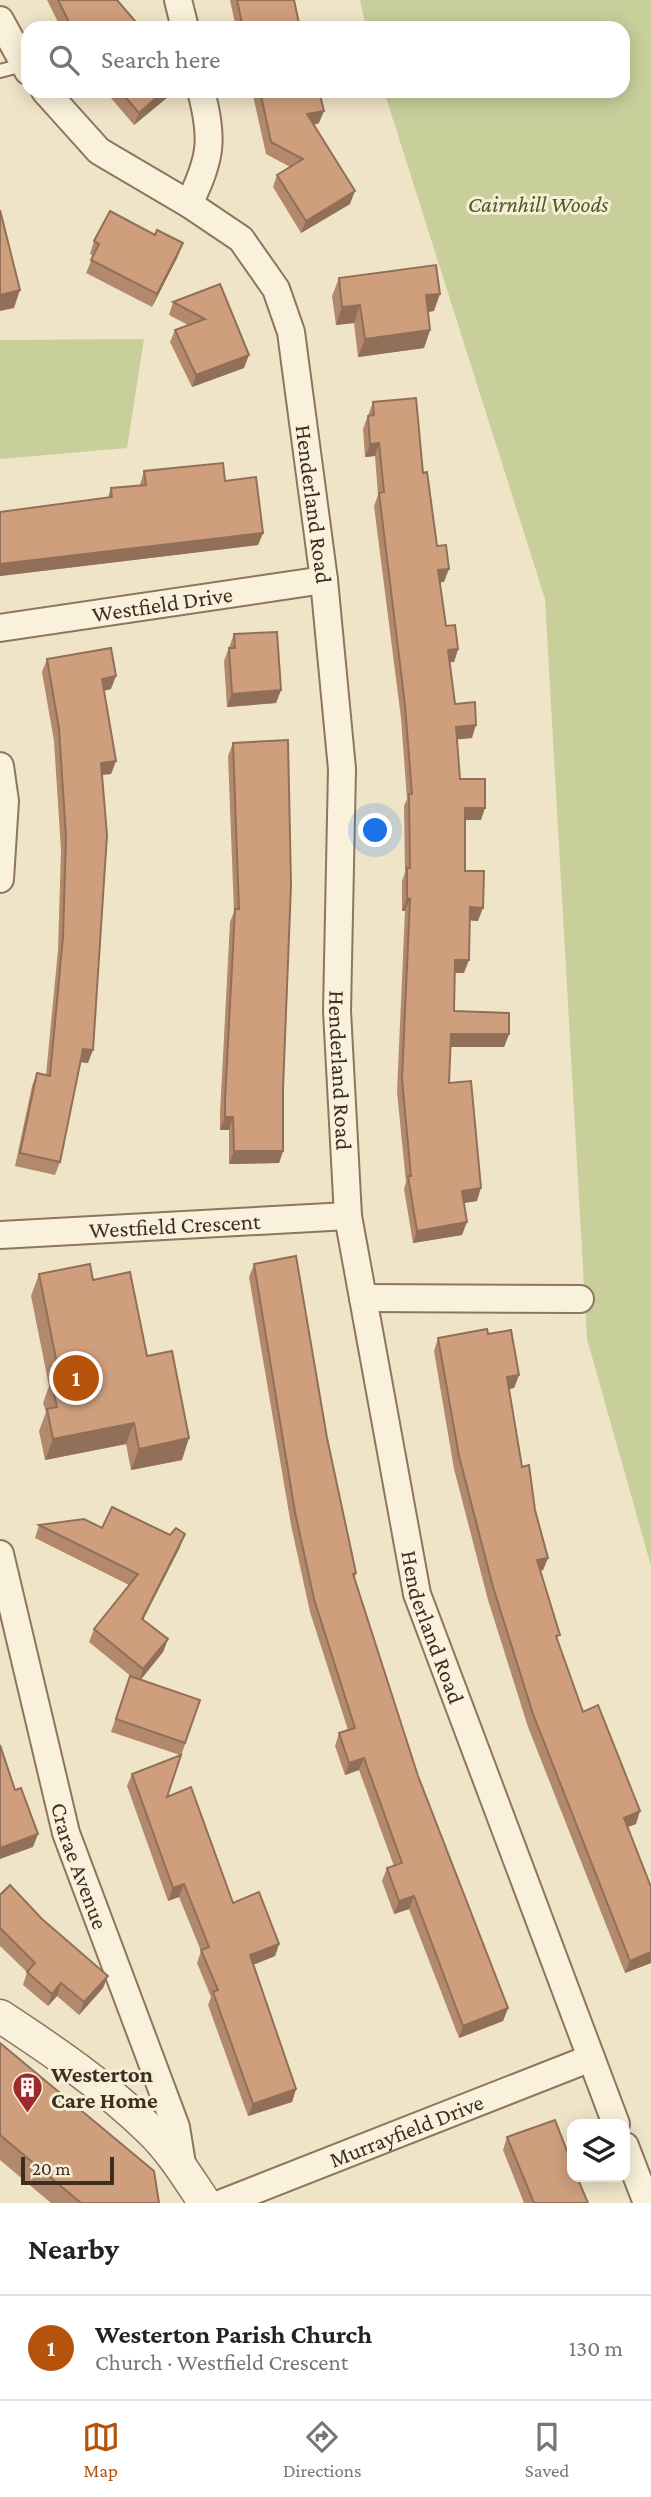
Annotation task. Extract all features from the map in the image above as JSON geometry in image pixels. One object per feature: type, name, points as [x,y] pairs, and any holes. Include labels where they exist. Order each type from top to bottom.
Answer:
[{"type":"street","points":[[178,0],[183,21]]},
{"type":"street","points":[[0,20],[17,69]]},
{"type":"street","name":"Henderland Road","points":[[50,98],[99,151],[189,204],[241,239],[276,289],[291,332],[324,580],[342,769],[337,1011],[348,1216],[417,1594],[614,2119]]},
{"type":"street","points":[[189,204],[204,173],[211,141],[202,98]]},
{"type":"street","name":"Westfield Drive","points":[[0,628],[324,580]]},
{"type":"street","points":[[0,766],[5,801],[0,879]]},
{"type":"street","name":"Westfield Crescent","points":[[0,1235],[348,1216]]},
{"type":"street","points":[[363,1298],[580,1299]]},
{"type":"street","name":"Crarae Avenue","points":[[0,1554],[65,1833],[176,2127],[183,2170]]},
{"type":"street","points":[[0,2016],[51,2050],[150,2130],[183,2170],[205,2203]]},
{"type":"street","name":"Murrayfield Drive","points":[[222,2203],[591,2058]]},
{"type":"street","points":[[630,2159],[647,2203]]},
{"type":"green space","name":"Cairnhill Woods","points":[[360,0],[651,0],[651,1566],[587,1339],[545,599],[386,98],[630,98],[630,21],[364,21]]},
{"type":"green space","points":[[144,339],[127,448],[0,459],[0,340]]},
{"type":"building","points":[[58,0],[117,0],[135,21],[68,21]]},
{"type":"building","points":[[237,0],[294,0],[298,21],[242,21]]},
{"type":"building","points":[[126,98],[156,98],[139,113]]},
{"type":"building","points":[[262,98],[321,98],[324,111],[307,114],[355,191],[306,221],[277,175],[303,159],[271,142]]},
{"type":"building","points":[[0,210],[20,290],[0,295]]},
{"type":"building","points":[[110,211],[155,235],[157,230],[183,243],[157,294],[91,260],[99,244],[94,241]]},
{"type":"building","points":[[436,265],[440,294],[426,295],[430,330],[365,339],[360,305],[342,307],[339,278]]},
{"type":"building","points":[[220,284],[249,355],[196,375],[175,330],[205,319],[173,302]]},
{"type":"building","points":[[416,398],[423,473],[427,472],[437,546],[446,545],[449,569],[438,570],[446,626],[455,625],[458,649],[448,650],[455,704],[475,702],[476,725],[456,727],[460,779],[485,779],[485,808],[465,808],[465,871],[484,871],[483,908],[470,907],[469,960],[455,960],[454,1011],[509,1013],[509,1034],[451,1034],[449,1083],[471,1081],[481,1188],[462,1191],[467,1222],[417,1231],[408,1176],[411,1176],[402,1079],[410,899],[407,898],[407,868],[410,868],[409,794],[412,794],[405,705],[379,493],[384,492],[379,443],[370,444],[368,416],[374,415],[373,402]]},
{"type":"building","points":[[223,463],[225,481],[256,477],[263,533],[0,564],[0,512],[112,497],[111,488],[146,485],[144,471]]},
{"type":"building","points":[[277,632],[281,690],[232,694],[229,648],[235,648],[234,634]]},
{"type":"building","points":[[111,648],[116,676],[102,679],[116,761],[101,763],[107,835],[93,1050],[83,1049],[60,1162],[20,1153],[37,1073],[50,1076],[63,937],[66,837],[59,728],[47,659]]},
{"type":"building","points":[[288,740],[291,885],[283,1151],[234,1151],[233,1117],[225,1117],[235,909],[239,909],[233,743]]},
{"type":"building","points":[[296,1256],[327,1438],[356,1573],[353,1574],[418,1776],[508,2008],[463,2026],[414,1896],[399,1901],[387,1868],[402,1863],[364,1758],[349,1763],[339,1733],[355,1728],[314,1599],[295,1512],[254,1264]]},
{"type":"building","points":[[90,1264],[93,1280],[130,1272],[147,1356],[172,1351],[189,1438],[139,1449],[134,1423],[53,1439],[47,1409],[57,1407],[51,1381],[60,1379],[39,1274]]},
{"type":"building","points":[[487,1329],[488,1334],[511,1330],[519,1375],[507,1377],[522,1467],[529,1465],[535,1510],[548,1558],[537,1560],[560,1635],[556,1636],[583,1712],[598,1705],[640,1811],[624,1818],[651,1887],[651,1952],[630,1961],[533,1714],[493,1587],[459,1456],[438,1338]]},
{"type":"building","points":[[112,1507],[170,1535],[176,1528],[185,1534],[142,1619],[168,1639],[143,1669],[94,1629],[138,1574],[39,1525],[84,1519],[102,1528]]},
{"type":"building","points":[[130,1676],[200,1700],[185,1743],[116,1719]]},
{"type":"building","points":[[0,1745],[15,1790],[21,1788],[38,1834],[0,1848]]},
{"type":"building","points":[[181,1755],[167,1797],[191,1787],[233,1903],[259,1892],[279,1944],[250,1955],[296,2089],[253,2104],[213,1992],[218,1990],[201,1950],[209,1947],[184,1884],[173,1888],[132,1774]]},
{"type":"building","points":[[10,1885],[42,1919],[108,1976],[84,2002],[61,1983],[52,1994],[27,1972],[35,1963],[0,1928],[0,1895]]},
{"type":"building","name":"Westerton Care Home","points":[[0,2043],[154,2171],[159,2203],[81,2203],[0,2135]]},
{"type":"building","points":[[555,2120],[567,2151],[567,2182],[579,2182],[588,2203],[534,2203],[507,2137]]},
{"type":"place","name":"Westerton Parish Church","points":[[76,1378]]},
{"type":"place","name":"Westerton Care Home","points":[[28,2114]]}]
